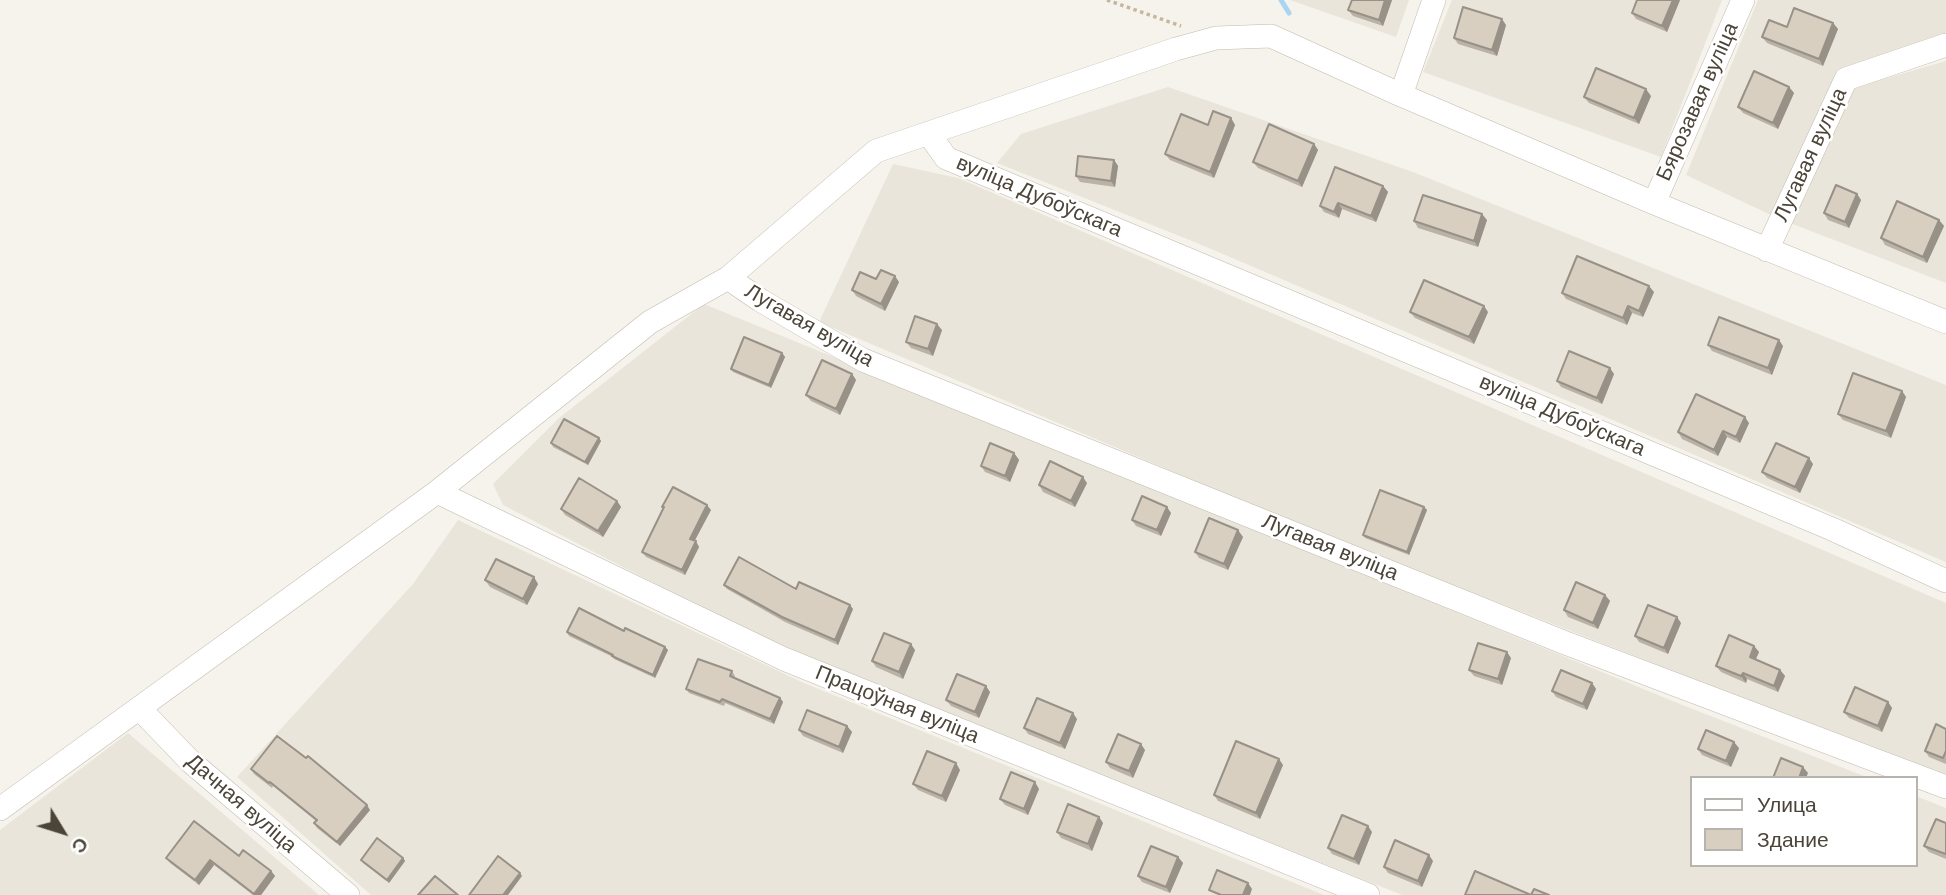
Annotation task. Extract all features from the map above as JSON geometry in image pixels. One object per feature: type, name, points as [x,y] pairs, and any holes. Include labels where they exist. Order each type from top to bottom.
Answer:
[{"type":"street","points":[[1401,95],[1434,0]]},
{"type":"street","name":"Бярозавая вуліца","points":[[1654,203],[1743,0]]},
{"type":"street","name":"вуліца Дубоўскага","points":[[1946,322],[1654,203],[1401,95],[1271,36],[1216,38],[1176,49],[929,134],[946,158],[1832,529],[1946,581]]},
{"type":"street","name":"Лугавая вуліца","points":[[1767,250],[1846,79],[1946,45]]},
{"type":"street","points":[[0,809],[437,492],[650,323],[728,278],[876,152],[929,134]]},
{"type":"street","name":"Лугавая вуліца","points":[[728,278],[760,300],[863,360],[1563,642],[1917,776]]},
{"type":"street","name":"Працоўная вуліца","points":[[437,492],[784,659],[1368,895]]},
{"type":"street","name":"Дачная вуліца","points":[[139,708],[191,762],[348,895]]},
{"type":"street","name":"Лугавая вуліца","points":[[1918,776],[1946,787]]},
{"type":"path","points":[[1107,0],[1216,38]]},
{"type":"shaded area","points":[[1290,0],[1409,0],[1396,37]]},
{"type":"shaded area","points":[[1452,0],[1722,0],[1661,157],[1423,72]]},
{"type":"shaded area","points":[[1758,0],[1946,0],[1946,35],[1840,69],[1773,216],[1686,175]]},
{"type":"shaded area","points":[[1946,61],[1946,283],[1790,223],[1849,89]]},
{"type":"shaded area","points":[[1168,87],[1413,172],[1946,385],[1946,562],[1197,243],[997,163],[1021,134]]},
{"type":"shaded area","points":[[893,164],[958,178],[1946,603],[1946,778],[1285,519],[819,322]]},
{"type":"shaded area","points":[[704,304],[1680,704],[1864,776],[1690,776],[1690,867],[1918,867],[1918,797],[1946,808],[1946,895],[1402,895],[762,639],[503,505],[493,484],[559,418]]},
{"type":"shaded area","points":[[458,520],[804,683],[1324,895],[371,895],[237,777],[413,584]]},
{"type":"shaded area","points":[[128,733],[319,895],[0,895],[0,830]]},
{"type":"building","points":[[1352,0],[1385,0],[1379,20],[1348,10]]},
{"type":"building","points":[[1637,0],[1673,0],[1662,26],[1632,13]]},
{"type":"building","points":[[1463,7],[1502,19],[1492,50],[1454,38]]},
{"type":"building","points":[[1794,8],[1833,23],[1819,59],[1762,37],[1769,20],[1787,27]]},
{"type":"building","points":[[1596,68],[1646,89],[1634,118],[1584,97]]},
{"type":"building","points":[[1754,71],[1789,87],[1773,123],[1738,107]]},
{"type":"building","points":[[1213,111],[1231,118],[1210,172],[1165,154],[1181,114],[1208,125]]},
{"type":"building","points":[[1269,124],[1314,144],[1298,181],[1253,162]]},
{"type":"building","points":[[1078,156],[1114,160],[1111,181],[1076,176]]},
{"type":"building","points":[[1335,167],[1383,186],[1371,216],[1338,203],[1334,212],[1320,206]]},
{"type":"building","points":[[1836,185],[1857,194],[1845,222],[1824,213]]},
{"type":"building","points":[[1423,195],[1482,214],[1474,241],[1414,221]]},
{"type":"building","points":[[1897,201],[1939,220],[1923,257],[1881,238]]},
{"type":"building","points":[[1577,256],[1649,286],[1639,311],[1628,306],[1623,318],[1562,293]]},
{"type":"building","points":[[881,270],[895,276],[881,304],[852,290],[860,272],[876,279]]},
{"type":"building","points":[[1424,280],[1484,306],[1469,337],[1410,312]]},
{"type":"building","points":[[915,316],[937,324],[928,349],[906,342]]},
{"type":"building","points":[[1719,317],[1779,340],[1768,368],[1708,345]]},
{"type":"building","points":[[744,337],[782,353],[769,385],[731,369]]},
{"type":"building","points":[[1569,351],[1610,368],[1597,398],[1557,381]]},
{"type":"building","points":[[822,360],[852,374],[836,409],[806,395]]},
{"type":"building","points":[[1853,373],[1902,391],[1886,431],[1838,414]]},
{"type":"building","points":[[1696,394],[1745,417],[1736,437],[1723,431],[1714,450],[1678,432]]},
{"type":"building","points":[[564,419],[599,438],[585,462],[551,443]]},
{"type":"building","points":[[990,443],[1014,453],[1005,476],[981,466]]},
{"type":"building","points":[[1776,443],[1809,458],[1795,487],[1762,472]]},
{"type":"building","points":[[1050,461],[1083,477],[1071,501],[1039,485]]},
{"type":"building","points":[[579,478],[617,501],[598,531],[561,509]]},
{"type":"building","points":[[673,487],[707,505],[690,539],[696,541],[682,570],[642,552]]},
{"type":"building","points":[[1380,490],[1424,507],[1407,552],[1363,535]]},
{"type":"building","points":[[1142,496],[1167,507],[1157,530],[1132,520]]},
{"type":"building","points":[[1209,518],[1238,530],[1224,564],[1195,552]]},
{"type":"building","points":[[739,557],[796,589],[799,582],[850,605],[835,640],[782,617],[724,585]]},
{"type":"building","points":[[496,559],[534,577],[523,599],[485,580]]},
{"type":"building","points":[[1576,582],[1605,595],[1593,623],[1564,610]]},
{"type":"building","points":[[1648,605],[1677,617],[1664,648],[1635,636]]},
{"type":"building","points":[[579,608],[624,631],[625,628],[665,647],[653,675],[567,632]]},
{"type":"building","points":[[884,633],[911,644],[899,672],[872,661]]},
{"type":"building","points":[[1729,635],[1754,646],[1750,657],[1780,670],[1774,686],[1743,673],[1741,676],[1716,666]]},
{"type":"building","points":[[1478,643],[1507,652],[1498,679],[1469,670]]},
{"type":"building","points":[[698,659],[732,671],[730,676],[780,698],[770,719],[722,699],[720,702],[686,689]]},
{"type":"building","points":[[1561,670],[1592,683],[1583,704],[1552,691]]},
{"type":"building","points":[[957,674],[986,686],[975,712],[946,700]]},
{"type":"building","points":[[1855,687],[1888,702],[1878,726],[1844,712]]},
{"type":"building","points":[[1037,698],[1073,713],[1060,743],[1024,728]]},
{"type":"building","points":[[807,710],[847,726],[839,747],[799,730]]},
{"type":"building","points":[[1936,724],[1946,729],[1946,751],[1943,758],[1925,751]]},
{"type":"building","points":[[1706,730],[1734,742],[1726,761],[1698,749]]},
{"type":"building","points":[[1118,734],[1141,744],[1129,771],[1106,762]]},
{"type":"building","points":[[277,736],[306,758],[308,756],[367,805],[337,842],[314,823],[317,820],[251,769]]},
{"type":"building","points":[[1236,741],[1279,759],[1256,813],[1214,795]]},
{"type":"building","points":[[927,751],[956,763],[942,796],[913,784]]},
{"type":"building","points":[[1781,758],[1803,767],[1800,776],[1774,776]]},
{"type":"building","points":[[1011,772],[1035,782],[1024,809],[1000,799]]},
{"type":"building","points":[[1068,804],[1099,817],[1088,844],[1057,832]]},
{"type":"building","points":[[1342,815],[1368,826],[1354,859],[1328,848]]},
{"type":"building","points":[[1936,819],[1946,823],[1946,854],[1924,846]]},
{"type":"building","points":[[194,821],[239,856],[243,850],[271,871],[254,894],[210,860],[195,880],[166,858]]},
{"type":"building","points":[[377,838],[403,858],[387,880],[361,860]]},
{"type":"building","points":[[1395,840],[1429,855],[1418,881],[1384,867]]},
{"type":"building","points":[[1151,846],[1178,857],[1166,887],[1138,876]]},
{"type":"building","points":[[498,856],[520,873],[503,895],[469,895]]},
{"type":"building","points":[[1217,870],[1248,883],[1243,895],[1221,895],[1209,890]]},
{"type":"building","points":[[1475,871],[1531,895],[1465,895]]},
{"type":"building","points":[[435,876],[458,895],[418,895]]},
{"type":"building","points":[[1534,889],[1549,895],[1531,895]]},
{"type":"waterway","points":[[1281,0],[1289,13]]}]
